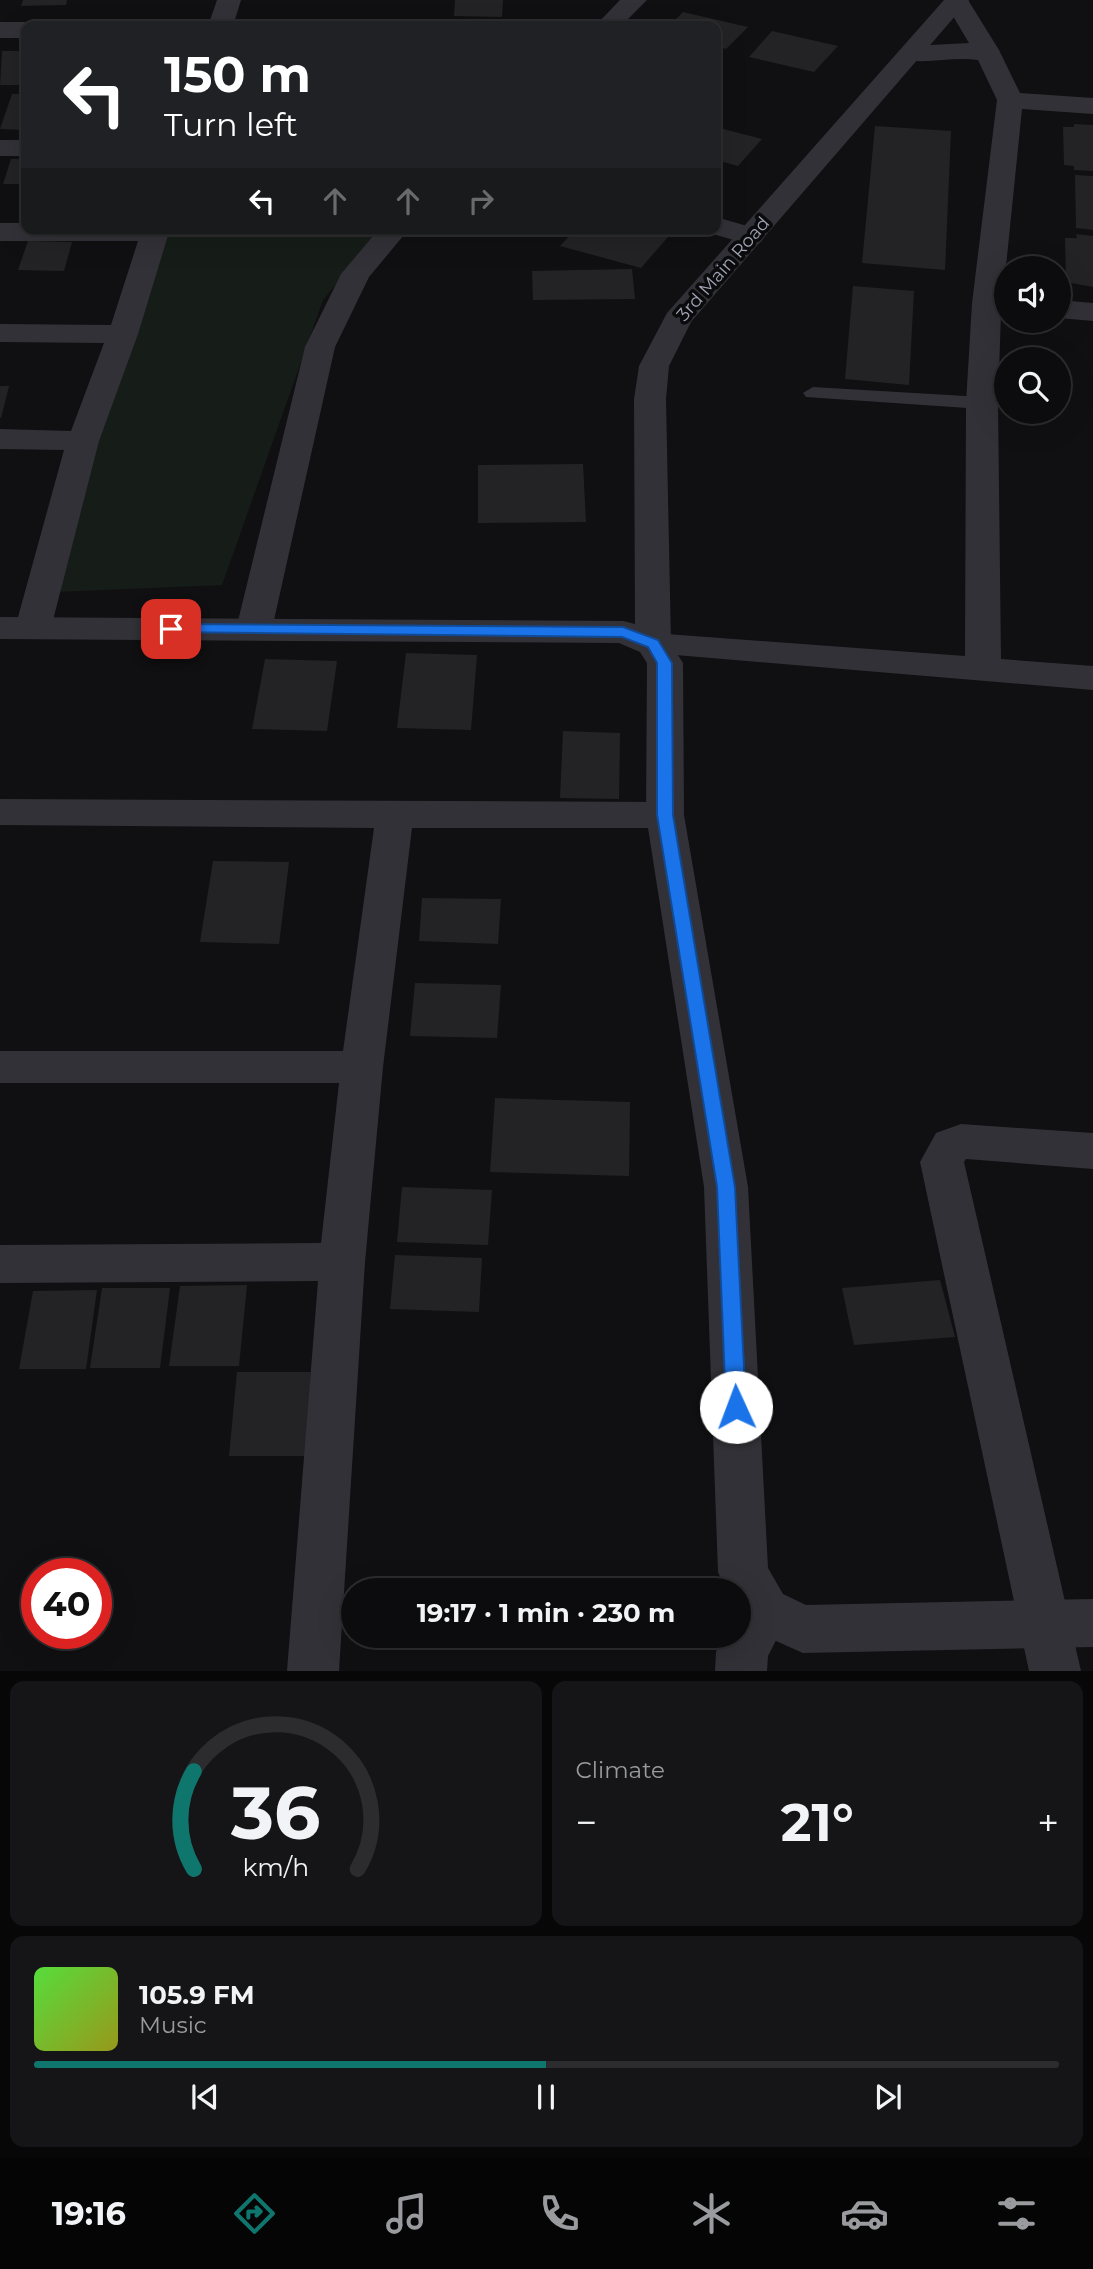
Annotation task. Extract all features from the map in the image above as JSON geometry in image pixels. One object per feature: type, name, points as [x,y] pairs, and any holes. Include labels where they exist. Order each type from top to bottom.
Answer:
[{"type":"street","points":[[223,21],[229,0]]},
{"type":"street","points":[[612,21],[635,0]]},
{"type":"street","points":[[957,1],[988,54],[1010,100],[1000,256]]},
{"type":"street","name":"3rd Main Road","points":[[653,644],[650,399],[654,366],[678,319],[957,1]]},
{"type":"street","points":[[0,30],[21,30]]},
{"type":"street","points":[[911,54],[958,49],[988,54]]},
{"type":"street","points":[[1010,100],[1093,106]]},
{"type":"street","points":[[0,148],[21,148]]},
{"type":"street","points":[[721,227],[751,236]]},
{"type":"street","points":[[0,232],[21,232]]},
{"type":"street","points":[[154,235],[123,334],[17,628],[623,632],[653,644],[1093,678]]},
{"type":"street","points":[[254,629],[320,347],[356,274],[390,235]]},
{"type":"street","points":[[1071,310],[1093,312]]},
{"type":"street","points":[[983,668],[982,403],[994,324]]},
{"type":"street","points":[[0,333],[123,334]]},
{"type":"street","points":[[0,439],[83,440]]},
{"type":"street","points":[[653,644],[665,663],[665,815],[726,1187],[743,1572],[765,1611],[803,1629],[1069,1623]]},
{"type":"street","points":[[0,812],[665,815]]},
{"type":"street","points":[[313,1671],[342,1262],[362,1067],[394,815]]},
{"type":"street","points":[[0,1067],[362,1067]]},
{"type":"street","points":[[1055,1671],[1069,1623],[942,1162],[951,1145],[961,1141],[1093,1151]]},
{"type":"street","points":[[0,1264],[342,1262]]},
{"type":"street","points":[[741,1671],[741,1652],[765,1611]]},
{"type":"lane","points":[[813,393],[982,403]]},
{"type":"shaded area","points":[[154,235],[376,235],[323,300],[222,585],[31,593]]},
{"type":"building","points":[[23,0],[67,0],[66,5],[21,6]]},
{"type":"building","points":[[455,0],[503,0],[502,17],[454,16]]},
{"type":"building","points":[[683,12],[748,27],[726,49],[721,48],[721,21],[674,21]]},
{"type":"building","points":[[772,31],[838,46],[814,72],[749,57]]},
{"type":"building","points":[[2,51],[21,51],[21,85],[0,85]]},
{"type":"building","points":[[12,94],[21,94],[21,130],[0,129]]},
{"type":"building","points":[[1074,124],[1093,125],[1093,171],[1074,170],[1074,166],[1064,165],[1063,127],[1074,127]]},
{"type":"building","points":[[875,126],[951,131],[945,270],[862,263]]},
{"type":"building","points":[[721,128],[762,139],[738,166],[721,161]]},
{"type":"building","points":[[11,159],[21,159],[21,184],[3,184]]},
{"type":"building","points":[[1075,175],[1093,176],[1093,230],[1076,228]]},
{"type":"building","points":[[1076,234],[1093,236],[1093,287],[1071,283],[1071,256],[1065,256],[1065,238],[1077,238]]},
{"type":"building","points":[[570,235],[670,235],[641,268],[560,246]]},
{"type":"building","points":[[28,241],[72,242],[64,271],[18,270]]},
{"type":"building","points":[[632,269],[635,299],[533,300],[532,271]]},
{"type":"building","points":[[853,286],[914,291],[909,385],[845,379]]},
{"type":"building","points":[[0,386],[9,386],[1,418],[0,417]]},
{"type":"building","points":[[583,464],[586,522],[478,523],[478,465]]},
{"type":"building","points":[[406,653],[477,655],[471,730],[397,728]]},
{"type":"building","points":[[265,659],[337,661],[327,731],[252,729]]},
{"type":"building","points":[[563,731],[620,733],[619,799],[560,798]]},
{"type":"building","points":[[213,861],[289,862],[279,944],[200,942]]},
{"type":"building","points":[[422,898],[501,899],[498,944],[419,941]]},
{"type":"building","points":[[415,983],[501,985],[497,1038],[410,1036]]},
{"type":"building","points":[[495,1098],[630,1102],[629,1176],[490,1172]]},
{"type":"building","points":[[402,1187],[492,1190],[488,1245],[397,1242]]},
{"type":"building","points":[[395,1255],[482,1258],[479,1312],[390,1309]]},
{"type":"building","points":[[940,1280],[955,1337],[854,1345],[842,1288]]},
{"type":"building","points":[[247,1285],[239,1366],[169,1366],[180,1286]]},
{"type":"building","points":[[102,1288],[170,1288],[160,1368],[90,1368]]},
{"type":"building","points":[[97,1290],[86,1369],[19,1369],[33,1291]]},
{"type":"building","points":[[237,1372],[311,1372],[305,1456],[229,1456]]},
{"type":"route","points":[[171,629],[623,632],[653,644],[665,663],[665,815],[726,1187],[736,1407]]}]
